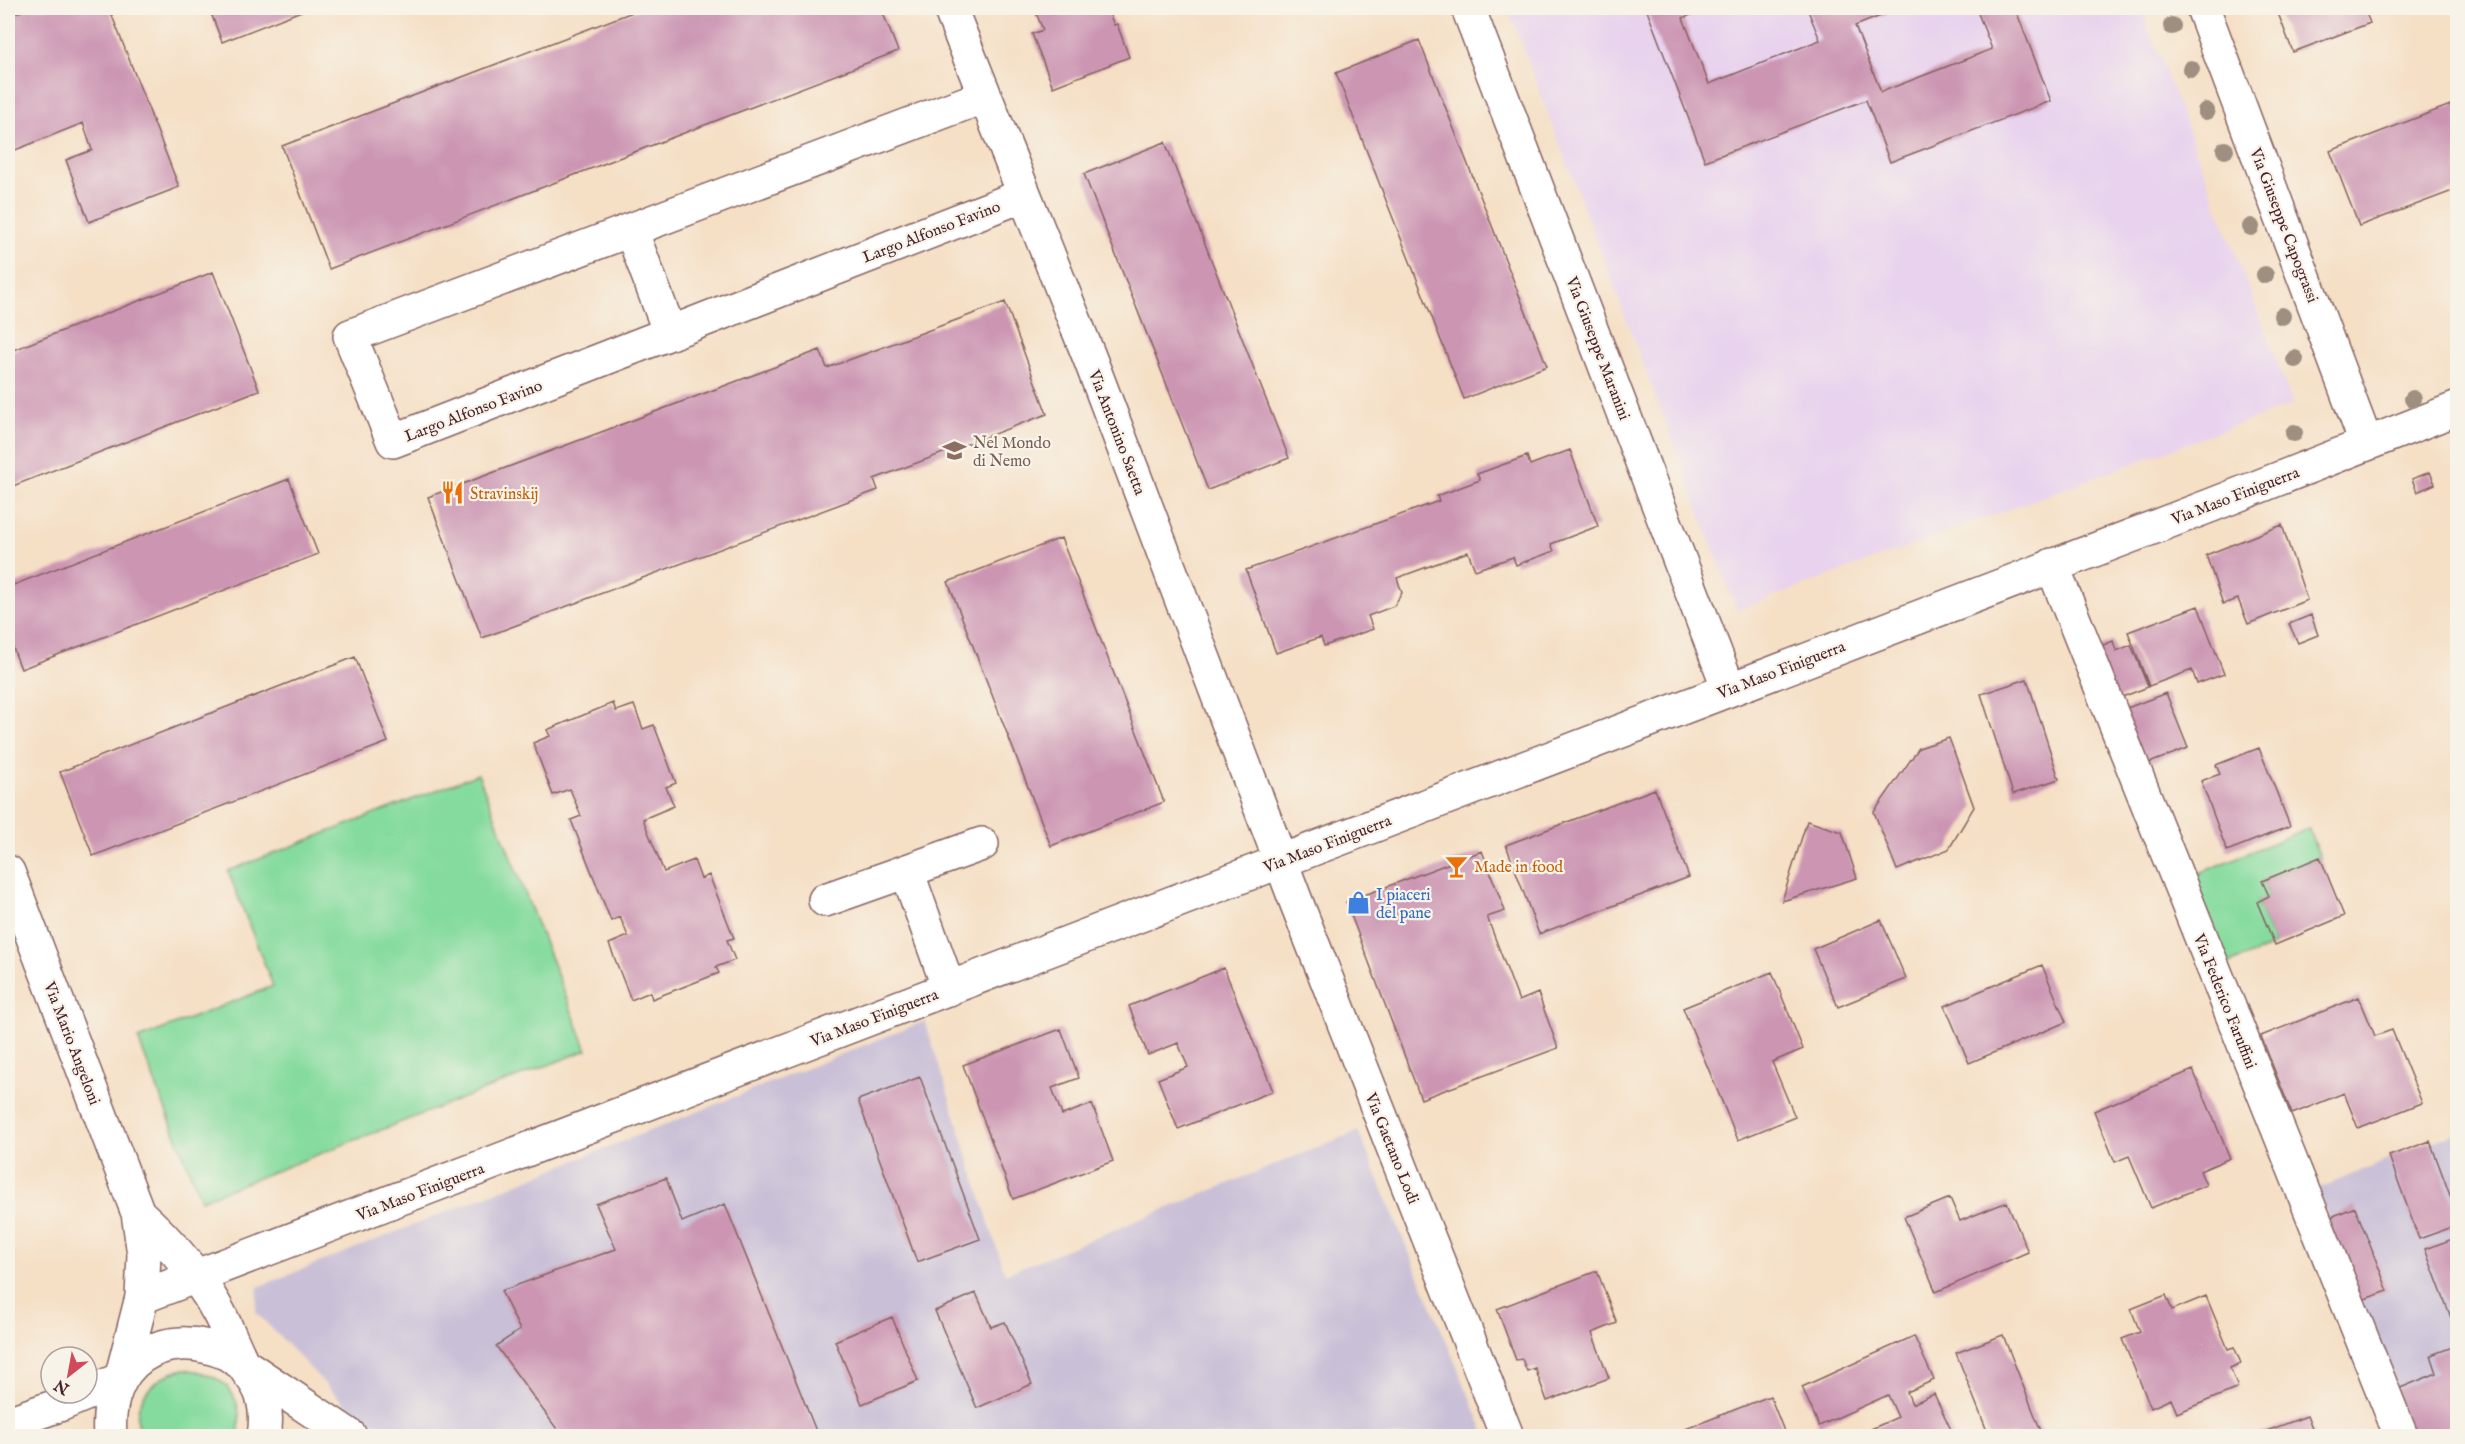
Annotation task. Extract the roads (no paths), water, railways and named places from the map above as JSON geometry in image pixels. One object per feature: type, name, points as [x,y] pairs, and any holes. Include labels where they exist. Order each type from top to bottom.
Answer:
[{"type":"street","name":"Via Antonino Saetta","points":[[950,8],[1090,359],[1281,860]]},
{"type":"street","name":"Via Giuseppe Maranini","points":[[1468,8],[1729,689]]},
{"type":"street","name":"Via Giuseppe Capograssi","points":[[2203,8],[2366,443]]},
{"type":"street","name":"Largo Alfonso Favino","points":[[985,96],[350,336],[393,441],[1024,195]]},
{"type":"street","points":[[631,230],[670,333]]},
{"type":"street","name":"Via Maso Finiguerra","points":[[197,1277],[2052,566],[2457,408]]},
{"type":"street","name":"Via Federico Faruffini","points":[[2052,566],[2401,1437]]},
{"type":"street","points":[[825,900],[982,844]]},
{"type":"street","name":"Via Gaetano Lodi","points":[[1281,860],[1507,1437]]},
{"type":"street","points":[[908,871],[949,988]]},
{"type":"street","name":"Via Mario Angeloni","points":[[8,872],[138,1213],[144,1254],[142,1297],[121,1379],[112,1398],[108,1418],[110,1437]]},
{"type":"street","name":"Via Mario Angeloni","points":[[138,1213],[170,1243],[197,1277],[219,1312],[244,1366],[257,1383],[264,1403],[267,1423],[264,1437]]},
{"type":"street","points":[[142,1297],[197,1277]]},
{"type":"street","points":[[8,1423],[62,1404],[121,1379],[133,1364],[150,1352],[169,1344],[189,1342],[209,1346],[228,1354],[350,1437]]},
{"type":"place","name":"Nel Mondo di Nemo","points":[[955,451]]},
{"type":"place","name":"Stravinskij","points":[[452,493]]},
{"type":"place","name":"Made in food","points":[[1456,866]]},
{"type":"place","name":"I piaceri del pane","points":[[1358,903]]}]
